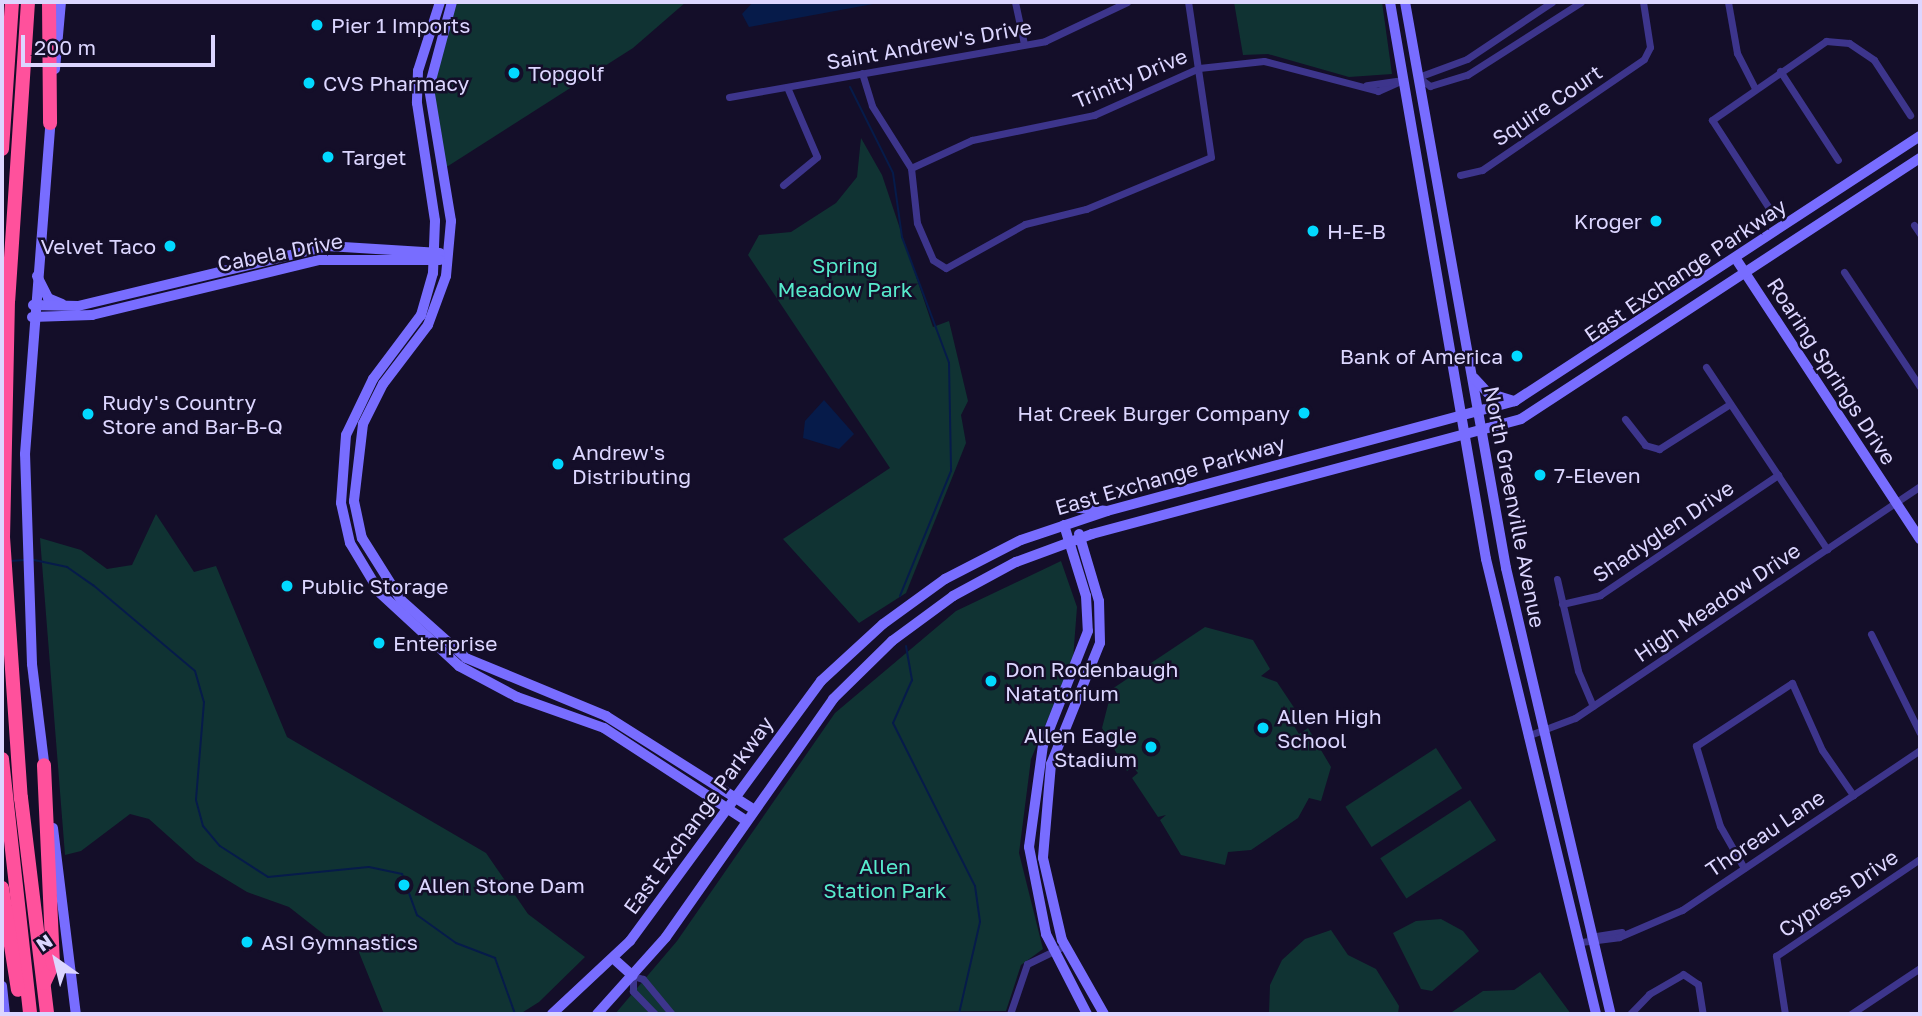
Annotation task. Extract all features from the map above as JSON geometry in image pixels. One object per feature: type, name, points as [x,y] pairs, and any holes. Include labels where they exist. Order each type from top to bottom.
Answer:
[{"type":"highway","points":[[2,149],[12,2]]},
{"type":"highway","points":[[28,2],[8,288],[3,527],[5,593],[47,1014]]},
{"type":"highway","points":[[49,2],[50,123]]},
{"type":"highway","points":[[2,759],[29,1014]]},
{"type":"highway","points":[[43,985],[53,964],[44,765]]},
{"type":"highway","points":[[2,888],[29,1014]]},
{"type":"main road","points":[[61,2],[32,317],[27,527],[29,593],[44,765],[76,1014]]},
{"type":"main road","points":[[452,2],[441,8],[418,71],[416,103],[435,257],[421,315],[384,365],[346,435],[341,503],[349,542],[369,579],[476,677],[615,728],[753,809]]},
{"type":"main road","name":"North Greenville Avenue","points":[[1390,2],[1486,559],[1527,736],[1581,943],[1596,1014]]},
{"type":"main road","name":"North Greenville Avenue","points":[[1405,2],[1504,557],[1540,732],[1596,939],[1611,1014]]},
{"type":"main road","points":[[362,429],[379,391],[433,317],[449,257],[449,197],[429,103],[441,8]]},
{"type":"main road","points":[[1403,80],[1419,77]]},
{"type":"main road","name":"East Exchange Parkway","points":[[553,1014],[614,959],[851,650],[945,579],[1069,523],[1107,511],[1478,414],[1515,401],[1601,349],[1920,136]]},
{"type":"main road","name":"East Exchange Parkway","points":[[597,1014],[633,976],[820,715],[865,665],[953,596],[1075,540],[1481,432],[1535,412],[1920,158]]},
{"type":"main road","name":"Cabela Drive","points":[[33,305],[68,306],[327,246],[435,257]]},
{"type":"main road","points":[[1434,258],[1450,255]]},
{"type":"main road","name":"Cabela Drive","points":[[32,317],[92,315],[318,260],[449,257]]},
{"type":"main road","name":"Roaring Springs Drive","points":[[1736,259],[1920,539]]},
{"type":"main road","points":[[35,273],[48,298],[68,306]]},
{"type":"main road","points":[[1601,349],[1611,363]]},
{"type":"main road","points":[[384,365],[360,416],[362,429],[354,501],[378,571],[428,635]]},
{"type":"main road","points":[[1471,373],[1485,391],[1515,401]]},
{"type":"main road","points":[[1269,467],[1275,485]]},
{"type":"main road","points":[[341,503],[354,501]]},
{"type":"main road","points":[[1070,507],[1107,511]]},
{"type":"main road","points":[[1069,523],[1100,613],[1098,651],[1057,744],[1044,809],[1045,875],[1064,946],[1104,1014]]},
{"type":"main road","points":[[1075,540],[1088,614],[1074,676],[1043,744],[1030,809],[1034,887],[1052,951],[1087,1014]]},
{"type":"main road","points":[[1486,559],[1504,557]]},
{"type":"main road","points":[[851,650],[865,665]]},
{"type":"main road","points":[[1074,676],[1086,682]]},
{"type":"main road","points":[[615,728],[745,820]]},
{"type":"main road","points":[[614,959],[633,976]]},
{"type":"main road","points":[[2,986],[5,1014]]},
{"type":"street","points":[[1015,2],[1024,44]]},
{"type":"street","name":"Saint Andrew's Drive","points":[[729,97],[1024,44],[1076,31],[1127,2]]},
{"type":"street","points":[[862,73],[872,106],[911,168],[917,223],[941,268],[1025,224],[1086,209],[1212,155],[1188,2]]},
{"type":"street","points":[[1419,77],[1467,59],[1552,2]]},
{"type":"street","name":"Squire Court","points":[[1460,174],[1482,170],[1648,54],[1643,2]]},
{"type":"street","points":[[1728,2],[1737,53],[1755,88]]},
{"type":"street","points":[[1419,77],[1430,86],[1467,75],[1577,3]]},
{"type":"street","points":[[1769,208],[1713,123],[1780,71],[1830,39],[1849,43],[1874,60],[1910,115]]},
{"type":"street","name":"Trinity Drive","points":[[911,168],[972,141],[1094,115],[1199,68],[1264,61],[1331,83],[1366,85],[1378,91],[1403,80]]},
{"type":"street","points":[[1780,71],[1838,160]]},
{"type":"street","points":[[783,185],[817,157],[787,87]]},
{"type":"street","points":[[1914,225],[1920,234]]},
{"type":"street","points":[[1844,272],[1920,387]]},
{"type":"street","points":[[1706,367],[1827,549]]},
{"type":"street","points":[[1625,419],[1645,445],[1659,449],[1730,404]]},
{"type":"street","name":"Shadyglen Drive","points":[[1562,604],[1600,595],[1778,475]]},
{"type":"street","name":"High Meadow Drive","points":[[1527,736],[1593,706],[1920,486]]},
{"type":"street","points":[[1557,579],[1593,706]]},
{"type":"street","points":[[1871,634],[1920,733]]},
{"type":"street","points":[[1744,868],[1720,826],[1696,746],[1791,683],[1822,750],[1853,795]]},
{"type":"street","name":"Thoreau Lane","points":[[1581,943],[1622,932],[1682,910],[1920,750]]},
{"type":"street","name":"Cypress Drive","points":[[1785,1014],[1776,956],[1920,859]]},
{"type":"street","points":[[1010,1014],[1025,966],[1064,946]]},
{"type":"street","points":[[1851,1014],[1920,968]]},
{"type":"street","points":[[1631,1014],[1673,977],[1690,975],[1699,987],[1703,1014]]},
{"type":"street","points":[[655,1014],[633,991],[633,976],[643,979],[672,1014]]},
{"type":"green space","name":"Topgolf","points":[[457,2],[686,2],[633,48],[445,168],[433,89]]},
{"type":"green space","points":[[1234,2],[1382,2],[1392,74],[1349,77],[1268,54],[1243,55]]},
{"type":"green space","name":"Spring Meadow Park","points":[[861,138],[882,175],[933,327],[949,321],[968,401],[961,415],[966,443],[906,593],[859,623],[783,539],[890,468],[748,255],[759,235],[791,232],[836,203],[857,177]]},
{"type":"green space","points":[[156,514],[194,572],[216,566],[287,737],[486,853],[528,914],[585,957],[539,1002],[520,1014],[384,1014],[356,945],[340,947],[289,907],[247,892],[196,861],[149,819],[130,814],[81,851],[65,855],[40,538],[81,550],[107,569],[132,565]]},
{"type":"green space","name":"Allen Station Park","points":[[1061,561],[1077,607],[1073,659],[1031,759],[1019,853],[1043,949],[1021,965],[1006,1011],[615,1014],[677,941],[835,713],[956,611]]},
{"type":"green space","name":"Allen Eagle Stadium","points":[[1205,627],[1253,640],[1270,669],[1261,676],[1277,682],[1301,718],[1294,726],[1299,734],[1308,728],[1331,767],[1321,801],[1309,798],[1298,818],[1251,850],[1228,852],[1225,865],[1181,855],[1160,820],[1166,815],[1158,817],[1132,778],[1138,773],[1133,767],[1127,771],[1102,728],[1112,689]]},
{"type":"green space","points":[[1436,748],[1462,788],[1372,847],[1345,807]]},
{"type":"green space","points":[[1470,800],[1496,840],[1406,899],[1380,858]]},
{"type":"green space","points":[[1441,919],[1463,931],[1479,951],[1432,991],[1421,989],[1393,933],[1416,921]]},
{"type":"green space","points":[[1331,930],[1348,955],[1376,969],[1399,1006],[1398,1014],[1269,1014],[1270,985],[1282,960],[1305,939]]},
{"type":"green space","points":[[1540,972],[1571,1014],[1449,1014],[1483,991],[1514,990]]},
{"type":"water","points":[[753,2],[884,2],[749,27],[742,14]]},
{"type":"water","points":[[824,400],[854,434],[839,449],[803,438],[805,421]]},
{"type":"waterway","points":[[850,87],[893,173],[902,237],[949,363],[951,471],[900,596]]},
{"type":"waterway","points":[[10,561],[25,560]]},
{"type":"waterway","points":[[34,560],[67,567],[93,585],[195,671],[204,702],[196,800],[203,826],[220,846],[268,877],[369,867],[402,874],[417,915],[456,943],[495,958],[515,1014]]},
{"type":"waterway","points":[[906,646],[912,680],[893,723],[975,886],[980,922],[959,1014]]},
{"type":"place","name":"Pier 1 Imports","points":[[317,25]]},
{"type":"place","name":"Topgolf","points":[[514,73]]},
{"type":"place","name":"CVS Pharmacy","points":[[309,83]]},
{"type":"place","name":"Target","points":[[328,157]]},
{"type":"place","name":"Kroger","points":[[1656,221]]},
{"type":"place","name":"H-E-B","points":[[1313,231]]},
{"type":"place","name":"Velvet Taco","points":[[170,246]]},
{"type":"place","name":"Bank of America","points":[[1517,356]]},
{"type":"place","name":"Hat Creek Burger Company","points":[[1304,413]]},
{"type":"place","name":"Rudy's Country Store and Bar-B-Q","points":[[88,414]]},
{"type":"place","name":"Andrew's Distributing","points":[[558,464]]},
{"type":"place","name":"7-Eleven","points":[[1540,475]]},
{"type":"place","name":"Public Storage","points":[[287,586]]},
{"type":"place","name":"Enterprise","points":[[379,643]]},
{"type":"place","name":"Don Rodenbaugh Natatorium","points":[[991,681]]},
{"type":"place","name":"Allen High School","points":[[1263,728]]},
{"type":"place","name":"Allen Eagle Stadium","points":[[1151,747]]},
{"type":"place","name":"Allen Stone Dam","points":[[404,885]]},
{"type":"place","name":"ASI Gymnastics","points":[[247,942]]}]
